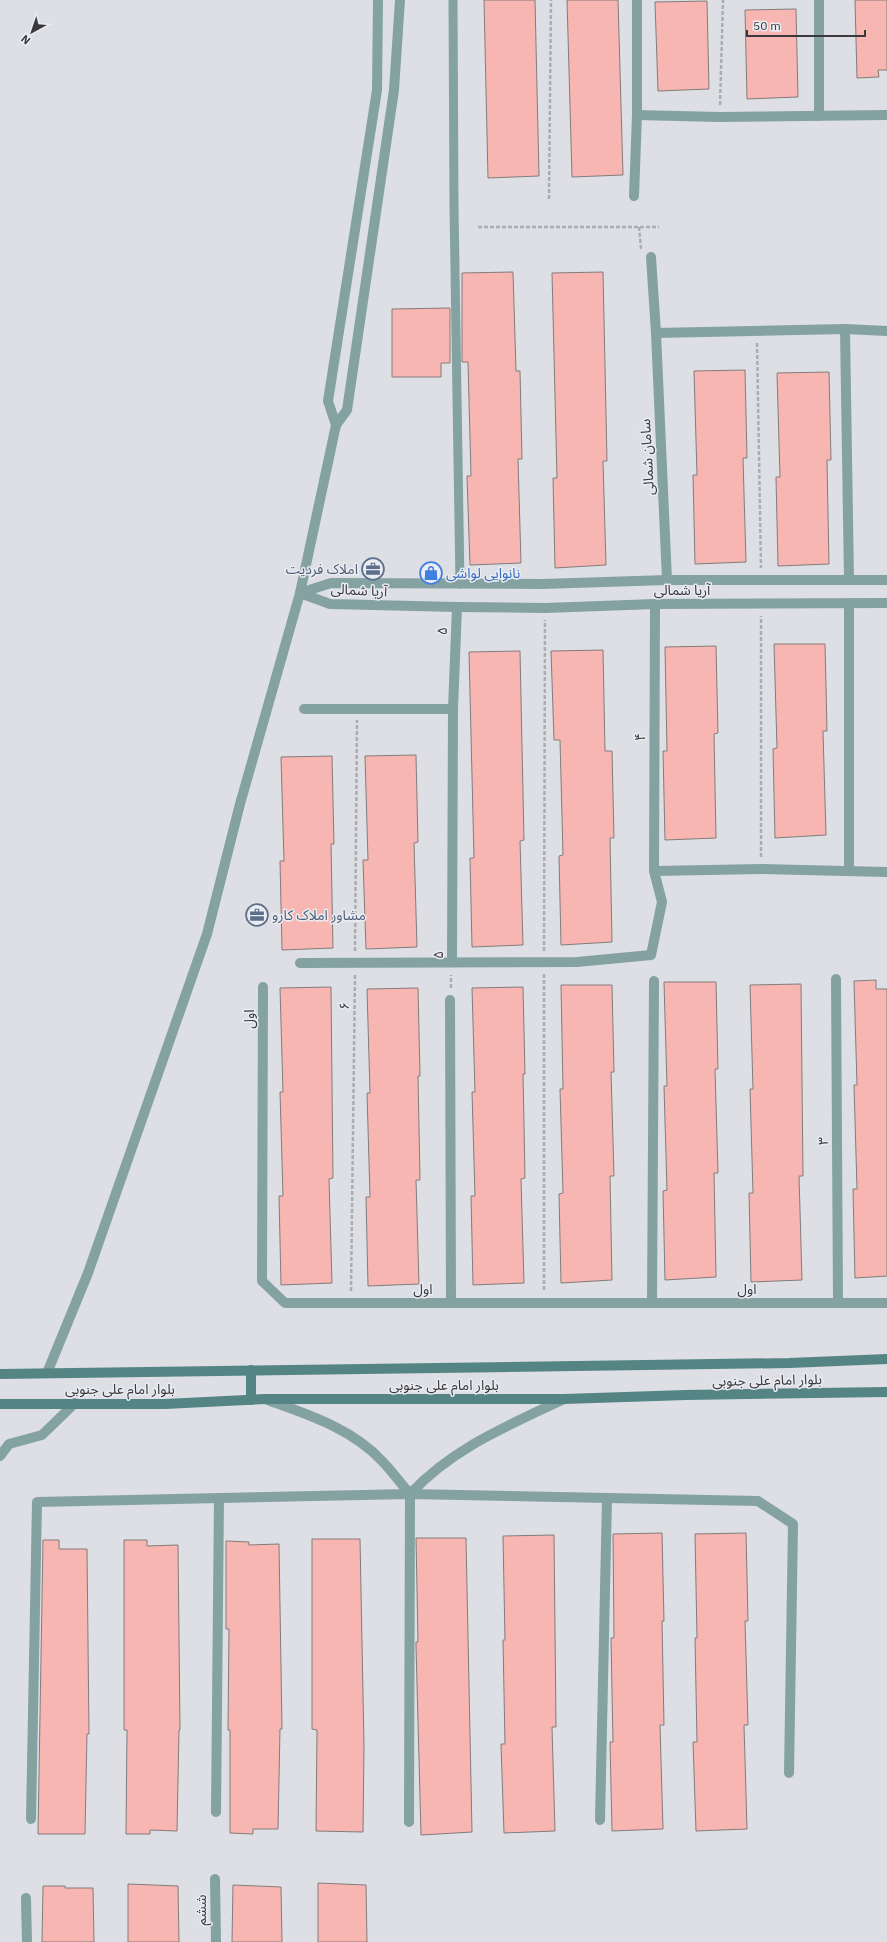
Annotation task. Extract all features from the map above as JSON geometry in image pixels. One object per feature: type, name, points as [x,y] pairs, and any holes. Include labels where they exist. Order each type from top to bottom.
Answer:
[{"type":"main road","name":"بلوار امام علی جنوبی","points":[[0,1374],[789,1363],[887,1359]]},
{"type":"main road","points":[[251,1370],[251,1400]]},
{"type":"main road","name":"بلوار امام علی جنوبی","points":[[0,1404],[165,1404],[265,1399],[564,1400],[686,1395],[887,1392]]},
{"type":"street","points":[[336,425],[328,401],[377,90],[378,0]]},
{"type":"street","points":[[47,1373],[88,1273],[207,934],[240,804],[300,593],[336,425],[347,410],[394,90],[400,0]]},
{"type":"street","points":[[634,196],[637,115],[637,0]]},
{"type":"street","points":[[819,0],[819,116]]},
{"type":"street","points":[[637,115],[720,117],[887,115]]},
{"type":"street","name":"سامان شمالی","points":[[651,257],[656,333],[667,580]]},
{"type":"street","points":[[656,333],[845,329],[887,331]]},
{"type":"street","points":[[845,329],[849,580]]},
{"type":"street","name":"آریا شمالی","points":[[300,593],[331,583],[542,584],[667,580],[887,580]]},
{"type":"street","name":"آریا شمالی","points":[[300,593],[330,604],[457,607],[545,608],[655,604],[887,603]]},
{"type":"street","points":[[849,603],[849,871]]},
{"type":"street","name":"۴","points":[[452,962],[577,962],[651,955],[662,902],[654,871],[655,604]]},
{"type":"street","name":"۵","points":[[452,962],[453,708],[457,607]]},
{"type":"street","points":[[304,709],[453,708]]},
{"type":"street","points":[[654,871],[761,870],[887,872]]},
{"type":"street","points":[[300,963],[452,962]]},
{"type":"street","name":"۳","points":[[836,979],[838,1303]]},
{"type":"street","points":[[652,1303],[654,981]]},
{"type":"street","name":"اول","points":[[264,987],[262,1281],[285,1303],[887,1303]]},
{"type":"street","points":[[450,1000],[451,1303]]},
{"type":"street","points":[[265,1399],[315,1417],[349,1435],[381,1460],[410,1494],[409,1822]]},
{"type":"street","points":[[410,1494],[428,1474],[488,1434],[564,1400]]},
{"type":"street","points":[[0,1456],[8,1444],[42,1435],[75,1403]]},
{"type":"street","points":[[31,1819],[37,1502],[410,1494],[758,1501],[793,1524],[789,1773]]},
{"type":"street","points":[[216,1812],[219,1498]]},
{"type":"street","points":[[600,1820],[607,1498]]},
{"type":"street","name":"ششم","points":[[215,1879],[216,1942]]},
{"type":"street","points":[[26,1898],[27,1942]]},
{"type":"lane","points":[[453,0],[454,199],[460,584]]},
{"type":"path","points":[[549,199],[551,0]]},
{"type":"path","points":[[720,117],[723,0]]},
{"type":"path","points":[[478,227],[659,227]]},
{"type":"path","points":[[639,227],[641,248],[651,257]]},
{"type":"path","points":[[756,332],[761,580]]},
{"type":"path","points":[[761,604],[761,870]]},
{"type":"path","name":"۶","points":[[351,1304],[357,709]]},
{"type":"path","name":"۵","points":[[450,1000],[452,962]]},
{"type":"building","points":[[484,0],[535,0],[539,176],[488,178]]},
{"type":"building","points":[[567,0],[618,0],[623,175],[572,177]]},
{"type":"building","points":[[855,0],[887,0],[887,70],[878,70],[879,77],[857,78]]},
{"type":"building","points":[[707,1],[709,89],[658,91],[655,2]]},
{"type":"building","points":[[796,9],[798,97],[747,99],[745,10]]},
{"type":"building","points":[[513,272],[516,371],[520,371],[522,459],[518,459],[521,563],[470,565],[467,476],[471,476],[468,362],[462,362],[462,273]]},
{"type":"building","points":[[603,272],[607,461],[603,461],[606,565],[555,568],[553,478],[557,478],[552,273]]},
{"type":"building","points":[[450,308],[450,363],[441,363],[441,377],[392,377],[392,309]]},
{"type":"building","points":[[745,370],[747,458],[743,458],[746,562],[695,564],[693,475],[697,475],[694,371]]},
{"type":"building","points":[[829,372],[831,460],[827,460],[829,564],[778,566],[776,477],[780,477],[777,373]]},
{"type":"building","points":[[774,644],[825,644],[827,731],[823,731],[826,835],[775,838],[773,749],[777,748]]},
{"type":"building","points":[[716,646],[718,733],[714,734],[716,838],[665,840],[663,751],[667,751],[665,647]]},
{"type":"building","points":[[603,650],[605,751],[612,751],[614,838],[610,838],[612,942],[561,945],[559,856],[563,855],[560,740],[554,740],[551,651]]},
{"type":"building","points":[[520,651],[524,840],[520,841],[523,945],[472,947],[470,858],[474,858],[469,652]]},
{"type":"building","points":[[416,755],[418,842],[414,843],[417,947],[366,949],[363,860],[368,860],[365,756]]},
{"type":"building","points":[[332,756],[334,844],[331,844],[333,948],[282,950],[280,861],[284,861],[281,757]]},
{"type":"building","points":[[876,980],[876,989],[887,989],[887,1276],[855,1278],[853,1189],[857,1189],[854,1085],[857,1085],[854,981]]},
{"type":"building","points":[[664,982],[716,982],[718,1069],[715,1069],[718,1173],[714,1173],[716,1277],[665,1280],[663,1191],[667,1190],[664,1086],[667,1086]]},
{"type":"building","points":[[801,984],[803,1176],[799,1176],[802,1280],[751,1282],[749,1193],[753,1193],[750,1089],[753,1089],[750,985]]},
{"type":"building","points":[[561,985],[612,985],[614,1072],[611,1072],[614,1176],[610,1176],[612,1280],[561,1283],[559,1194],[563,1193],[560,1089],[563,1089]]},
{"type":"building","points":[[331,987],[333,1178],[329,1179],[332,1283],[281,1285],[279,1196],[283,1196],[280,1092],[283,1092],[280,988]]},
{"type":"building","points":[[523,987],[525,1178],[521,1179],[524,1283],[473,1285],[471,1196],[475,1196],[472,1092],[475,1092],[472,988]]},
{"type":"building","points":[[418,988],[420,1180],[416,1180],[419,1284],[368,1286],[366,1197],[370,1197],[367,1093],[370,1093],[367,989]]},
{"type":"building","points":[[662,1533],[664,1725],[660,1725],[663,1829],[612,1831],[610,1742],[613,1742],[611,1638],[614,1638],[613,1534]]},
{"type":"building","points":[[746,1533],[748,1621],[745,1621],[748,1725],[744,1725],[747,1829],[696,1831],[693,1742],[697,1742],[695,1534]]},
{"type":"building","points":[[554,1535],[556,1727],[552,1727],[555,1831],[504,1833],[501,1744],[505,1744],[503,1536]]},
{"type":"building","points":[[416,1538],[466,1538],[472,1832],[421,1835],[416,1646],[416,1642],[418,1642]]},
{"type":"building","points":[[312,1539],[360,1539],[364,1746],[363,1832],[316,1831],[317,1730],[312,1729]]},
{"type":"building","points":[[43,1540],[59,1540],[59,1549],[87,1549],[89,1734],[87,1734],[85,1834],[38,1834]]},
{"type":"building","points":[[124,1540],[147,1540],[147,1546],[178,1545],[180,1730],[177,1831],[150,1830],[150,1834],[126,1834],[127,1730],[124,1730]]},
{"type":"building","points":[[226,1541],[249,1542],[249,1545],[279,1544],[282,1729],[280,1729],[278,1829],[253,1829],[253,1834],[230,1833],[230,1730],[228,1730],[229,1629],[226,1629]]},
{"type":"building","points":[[318,1883],[366,1885],[367,1942],[318,1942]]},
{"type":"building","points":[[128,1884],[178,1886],[179,1942],[128,1942]]},
{"type":"building","points":[[233,1885],[281,1887],[282,1942],[232,1942]]},
{"type":"building","points":[[43,1886],[93,1888],[94,1942],[42,1942]]},
{"type":"place","name":"املاک فردیت","points":[[373,569]]},
{"type":"place","name":"نانوایی لواشی","points":[[431,573]]},
{"type":"place","name":"مشاور املاک کارو","points":[[257,915]]}]
